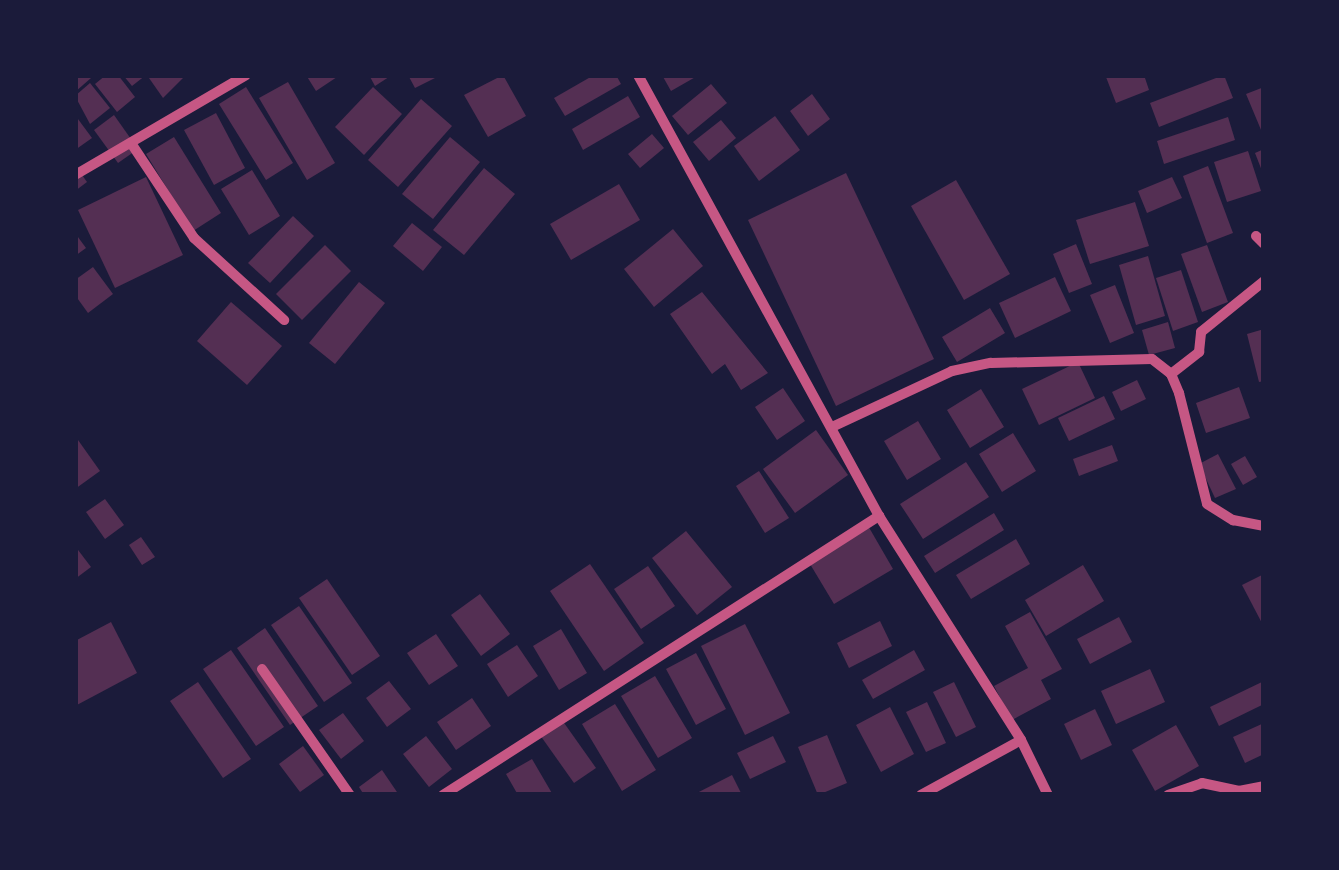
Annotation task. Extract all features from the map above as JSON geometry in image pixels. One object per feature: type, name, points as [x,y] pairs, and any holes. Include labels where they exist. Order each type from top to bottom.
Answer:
[{"type":"street","points":[[75,175],[246,75]]},
{"type":"street","points":[[638,75],[879,516],[1021,740],[1048,795]]},
{"type":"street","points":[[131,143],[194,238],[284,320]]},
{"type":"street","points":[[1171,374],[1192,361],[1202,332],[1215,318],[1264,281]]},
{"type":"street","points":[[832,426],[952,371],[991,363],[1152,359],[1171,374],[1207,504],[1233,520],[1264,526]]},
{"type":"street","points":[[443,795],[879,516]]},
{"type":"street","points":[[262,669],[350,795]]},
{"type":"street","points":[[921,795],[1021,740]]},
{"type":"street","points":[[1168,795],[1202,783],[1230,792],[1264,786]]},
{"type":"building","points":[[75,75],[91,78],[75,92]]},
{"type":"building","points":[[106,75],[118,75],[135,97],[117,112],[95,84]]},
{"type":"building","points":[[123,75],[146,75],[132,86]]},
{"type":"building","points":[[153,75],[186,75],[163,98],[149,78]]},
{"type":"building","points":[[306,75],[340,75],[316,91]]},
{"type":"building","points":[[369,75],[392,75],[375,86]]},
{"type":"building","points":[[408,75],[441,75],[415,88]]},
{"type":"building","points":[[503,75],[526,116],[488,137],[464,95]]},
{"type":"building","points":[[594,75],[616,75],[621,84],[565,116],[554,98]]},
{"type":"building","points":[[662,75],[699,75],[671,91]]},
{"type":"building","points":[[1144,75],[1149,90],[1116,103],[1106,77]]},
{"type":"building","points":[[1224,75],[1233,98],[1159,127],[1150,103]]},
{"type":"building","points":[[288,82],[335,163],[307,180],[259,98]]},
{"type":"building","points":[[90,83],[110,108],[90,124],[75,96]]},
{"type":"building","points":[[711,84],[727,103],[688,135],[672,116]]},
{"type":"building","points":[[246,87],[293,163],[266,180],[219,104]]},
{"type":"building","points":[[373,87],[402,114],[364,155],[335,127]]},
{"type":"building","points":[[1264,87],[1264,137],[1246,94]]},
{"type":"building","points":[[812,94],[830,119],[808,136],[790,111]]},
{"type":"building","points":[[628,96],[640,117],[583,150],[572,129]]},
{"type":"building","points":[[421,99],[452,126],[398,187],[368,160]]},
{"type":"building","points":[[216,113],[245,168],[214,185],[184,130]]},
{"type":"building","points":[[75,115],[92,138],[75,150]]},
{"type":"building","points":[[114,115],[138,149],[118,163],[94,130]]},
{"type":"building","points":[[775,116],[800,150],[759,181],[734,146]]},
{"type":"building","points":[[1228,117],[1235,140],[1164,164],[1157,141]]},
{"type":"building","points":[[721,120],[736,138],[709,161],[693,142]]},
{"type":"building","points":[[652,134],[664,148],[640,168],[628,154]]},
{"type":"building","points":[[174,137],[221,213],[193,231],[146,154]]},
{"type":"building","points":[[450,137],[480,162],[433,219],[402,194]]},
{"type":"building","points":[[1264,149],[1264,176],[1255,153]]},
{"type":"building","points":[[1248,151],[1261,191],[1227,202],[1214,162]]},
{"type":"building","points":[[75,165],[87,182],[75,191]]},
{"type":"building","points":[[1208,166],[1233,233],[1207,243],[1183,176]]},
{"type":"building","points":[[484,168],[515,194],[464,255],[433,230]]},
{"type":"building","points":[[252,170],[280,216],[249,235],[221,189]]},
{"type":"building","points":[[846,173],[934,359],[836,406],[748,220]]},
{"type":"building","points":[[146,177],[183,255],[115,288],[78,210]]},
{"type":"building","points":[[1172,177],[1182,198],[1147,213],[1138,191]]},
{"type":"building","points":[[956,180],[1010,274],[964,300],[911,206]]},
{"type":"building","points":[[619,184],[640,220],[571,260],[550,224]]},
{"type":"building","points":[[1135,202],[1149,246],[1090,264],[1076,220]]},
{"type":"building","points":[[293,216],[314,236],[270,283],[248,263]]},
{"type":"building","points":[[412,223],[442,247],[423,271],[393,246]]},
{"type":"building","points":[[673,229],[703,266],[654,307],[624,269]]},
{"type":"building","points":[[75,233],[86,248],[75,256]]},
{"type":"building","points":[[1076,244],[1092,284],[1069,293],[1053,254]]},
{"type":"building","points":[[325,245],[351,271],[302,320],[276,294]]},
{"type":"building","points":[[1207,245],[1228,302],[1202,312],[1181,254]]},
{"type":"building","points":[[1148,256],[1165,316],[1136,325],[1119,265]]},
{"type":"building","points":[[93,267],[113,294],[88,313],[75,295],[75,280]]},
{"type":"building","points":[[1181,270],[1198,322],[1173,331],[1156,278]]},
{"type":"building","points":[[1055,277],[1071,311],[1015,338],[999,303]]},
{"type":"building","points":[[359,282],[385,303],[335,364],[309,343]]},
{"type":"building","points":[[1115,285],[1134,333],[1110,343],[1090,295]]},
{"type":"building","points":[[702,292],[768,373],[741,390],[725,364],[712,374],[670,314]]},
{"type":"building","points":[[231,302],[282,346],[247,385],[197,341]]},
{"type":"building","points":[[990,308],[1005,333],[957,362],[942,337]]},
{"type":"building","points":[[1168,322],[1175,348],[1149,355],[1142,330]]},
{"type":"building","points":[[1264,329],[1264,381],[1259,382],[1247,334]]},
{"type":"building","points":[[1078,362],[1095,398],[1039,425],[1022,389]]},
{"type":"building","points":[[1137,380],[1146,399],[1121,411],[1112,392]]},
{"type":"building","points":[[1239,387],[1250,418],[1206,433],[1196,403]]},
{"type":"building","points":[[783,388],[805,421],[777,440],[755,407]]},
{"type":"building","points":[[981,389],[1004,427],[970,448],[947,410]]},
{"type":"building","points":[[1104,396],[1115,419],[1069,441],[1058,418]]},
{"type":"building","points":[[918,421],[941,459],[907,480],[884,441]]},
{"type":"building","points":[[816,430],[848,475],[795,513],[763,469]]},
{"type":"building","points":[[1013,433],[1036,471],[1002,492],[979,454]]},
{"type":"building","points":[[78,440],[100,471],[75,489],[75,442]]},
{"type":"building","points":[[1112,445],[1118,461],[1079,476],[1073,459]]},
{"type":"building","points":[[1218,454],[1236,489],[1215,498],[1199,464]]},
{"type":"building","points":[[1245,456],[1257,477],[1243,485],[1231,464]]},
{"type":"building","points":[[966,462],[989,497],[923,539],[900,504]]},
{"type":"building","points":[[759,471],[789,518],[765,533],[736,486]]},
{"type":"building","points":[[105,499],[124,525],[105,539],[86,512]]},
{"type":"building","points":[[994,513],[1004,530],[935,573],[924,556]]},
{"type":"building","points":[[867,524],[893,569],[834,604],[807,559]]},
{"type":"building","points":[[686,531],[732,587],[697,615],[652,558]]},
{"type":"building","points":[[141,537],[155,557],[142,565],[129,545]]},
{"type":"building","points":[[1016,539],[1030,564],[971,599],[956,575]]},
{"type":"building","points":[[75,546],[91,567],[75,579]]},
{"type":"building","points":[[590,564],[644,643],[604,671],[550,591]]},
{"type":"building","points":[[1083,565],[1104,601],[1046,636],[1025,600]]},
{"type":"building","points":[[648,566],[675,606],[641,629],[614,589]]},
{"type":"building","points":[[1264,574],[1264,627],[1242,585]]},
{"type":"building","points":[[327,579],[380,656],[352,675],[299,598]]},
{"type":"building","points":[[480,594],[510,634],[481,656],[451,615]]},
{"type":"building","points":[[299,606],[352,683],[324,702],[271,625]]},
{"type":"building","points":[[1030,612],[1062,669],[1041,680],[1051,699],[1012,720],[994,686],[1028,668],[1005,626]]},
{"type":"building","points":[[1119,617],[1132,642],[1090,664],[1077,639]]},
{"type":"building","points":[[880,621],[892,646],[849,668],[837,643]]},
{"type":"building","points":[[111,622],[137,673],[75,706],[75,641]]},
{"type":"building","points":[[745,624],[790,713],[745,735],[701,646]]},
{"type":"building","points":[[265,628],[318,706],[290,725],[237,648]]},
{"type":"building","points":[[561,629],[587,673],[559,690],[533,646]]},
{"type":"building","points":[[436,634],[458,666],[429,685],[407,653]]},
{"type":"building","points":[[517,645],[538,676],[508,697],[487,664]]},
{"type":"building","points":[[231,650],[284,727],[256,746],[203,669]]},
{"type":"building","points":[[914,650],[925,670],[873,699],[862,680]]},
{"type":"building","points":[[696,653],[726,709],[696,725],[666,669]]},
{"type":"building","points":[[1150,669],[1165,702],[1116,724],[1101,691]]},
{"type":"building","points":[[655,676],[692,738],[658,758],[621,696]]},
{"type":"building","points":[[389,681],[411,709],[387,727],[366,698]]},
{"type":"building","points":[[1264,681],[1264,704],[1219,726],[1210,707]]},
{"type":"building","points":[[198,682],[251,759],[223,778],[170,701]]},
{"type":"building","points":[[954,682],[976,727],[956,737],[933,692]]},
{"type":"building","points":[[472,698],[491,726],[456,750],[437,722]]},
{"type":"building","points":[[927,702],[946,743],[926,752],[906,712]]},
{"type":"building","points":[[615,704],[656,770],[622,791],[582,724]]},
{"type":"building","points":[[890,707],[914,754],[881,772],[856,725]]},
{"type":"building","points":[[1095,709],[1112,745],[1081,760],[1064,724]]},
{"type":"building","points":[[343,713],[364,741],[341,759],[319,730]]},
{"type":"building","points":[[562,720],[596,768],[574,783],[540,735]]},
{"type":"building","points":[[1264,723],[1264,754],[1245,763],[1233,737]]},
{"type":"building","points":[[1176,725],[1199,766],[1155,791],[1132,750]]},
{"type":"building","points":[[827,735],[847,783],[818,795],[798,747]]},
{"type":"building","points":[[426,736],[452,769],[429,787],[403,754]]},
{"type":"building","points":[[773,736],[786,762],[750,779],[737,753]]},
{"type":"building","points":[[303,746],[324,775],[300,792],[279,764]]},
{"type":"building","points":[[532,759],[553,795],[518,795],[506,774]]},
{"type":"building","points":[[382,770],[399,795],[364,795],[359,787]]},
{"type":"building","points":[[732,775],[742,795],[693,795]]}]
